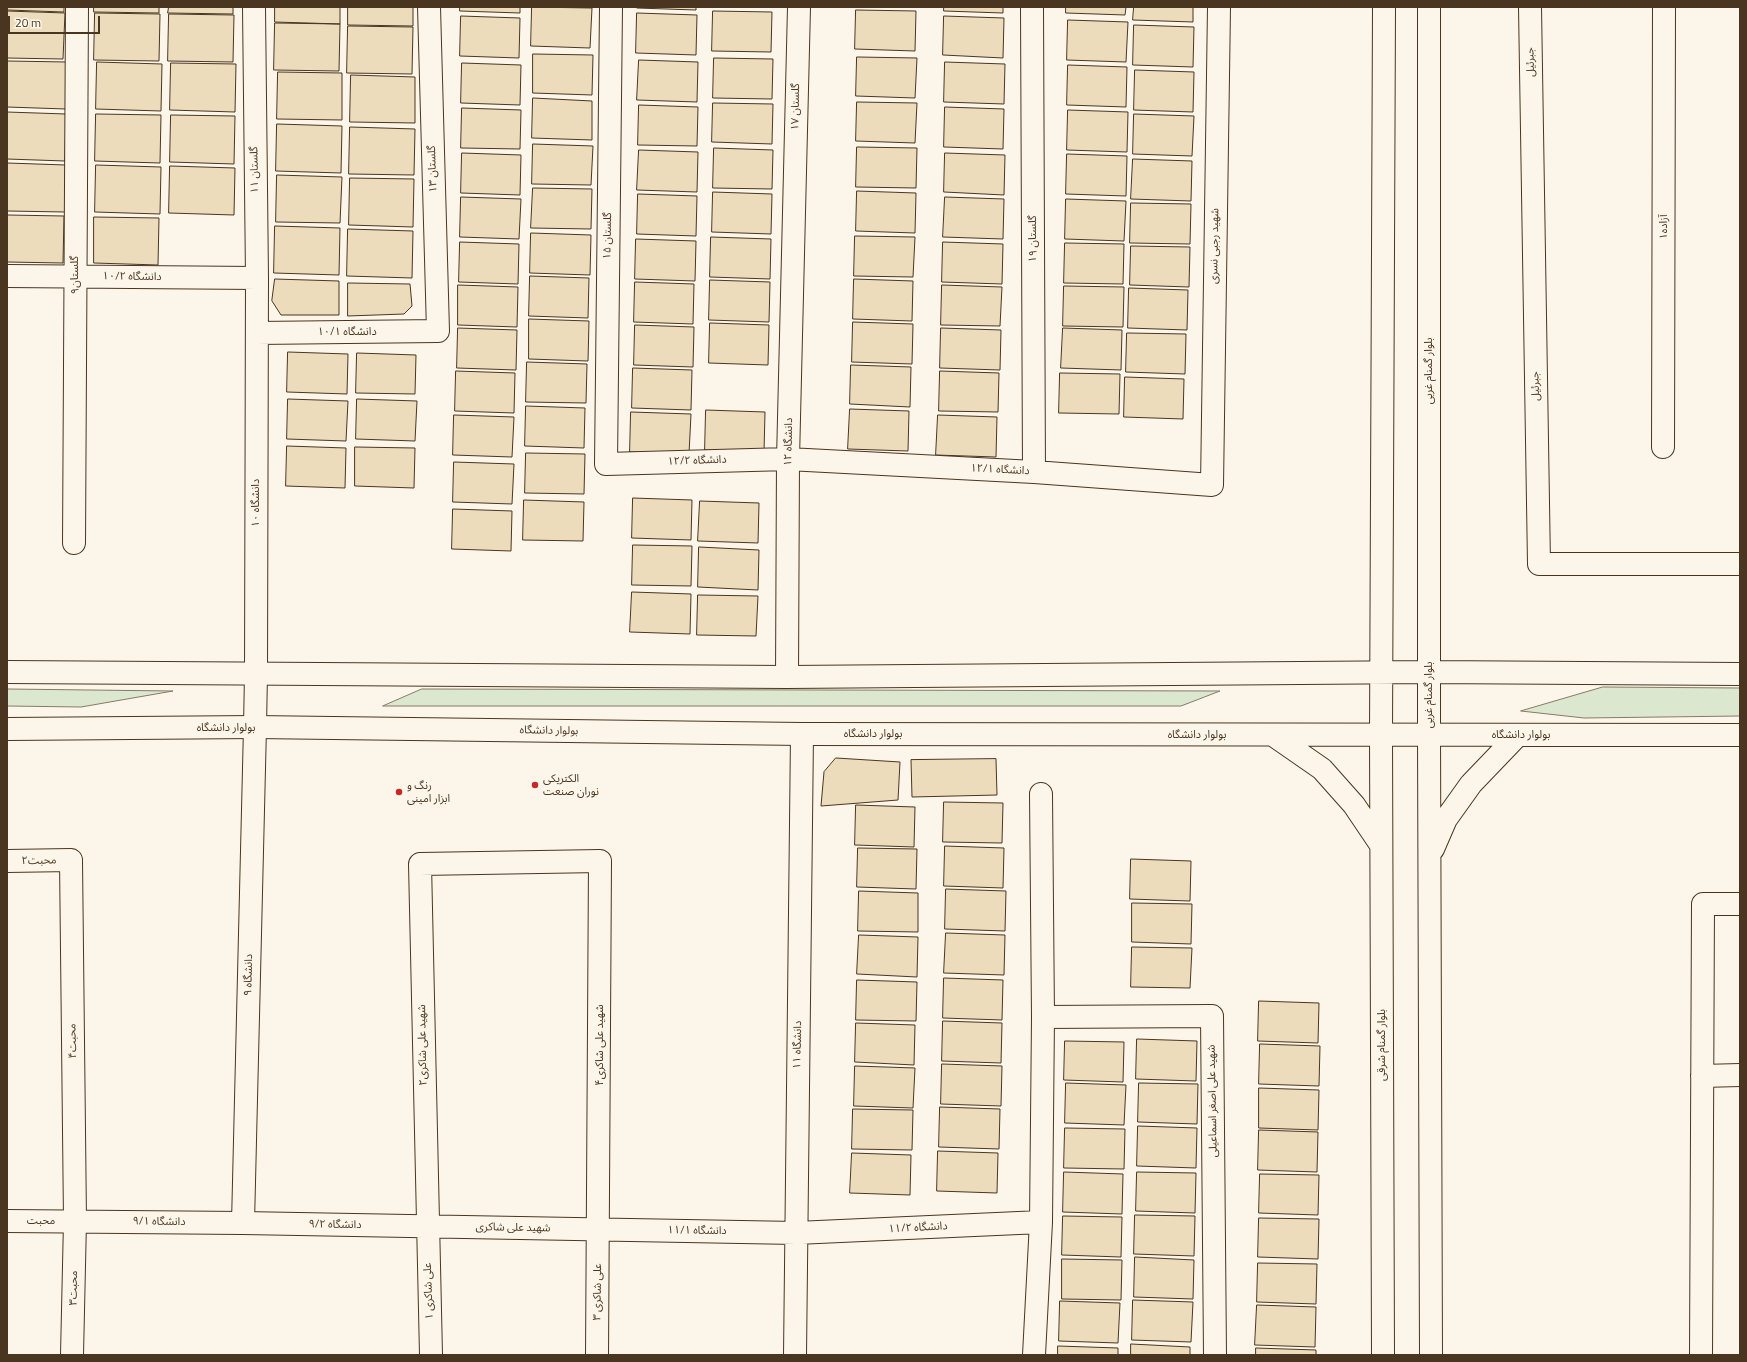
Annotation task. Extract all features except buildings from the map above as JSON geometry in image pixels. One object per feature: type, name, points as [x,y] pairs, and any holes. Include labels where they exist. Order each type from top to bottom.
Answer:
[{"type":"street","name":"گلستان۹","points":[[74,544],[76,7]]},
{"type":"street","name":"گلستان ۱۱","points":[[254,7],[256,333]]},
{"type":"street","name":"گلستان ۱۳","points":[[429,7],[438,331]]},
{"type":"street","name":"گلستان ۱۵","points":[[606,464],[611,7]]},
{"type":"street","name":"گلستان ۱۷","points":[[794,206],[799,7]]},
{"type":"street","name":"گلستان ۱۹","points":[[1032,7],[1034,472]]},
{"type":"street","name":"شهید رجبی نسری","points":[[1212,485],[1218,7]]},
{"type":"street","points":[[1381,735],[1384,7]]},
{"type":"street","name":"بلوار گمنام غربی","points":[[1429,735],[1430,7]]},
{"type":"street","name":"جبرئیل","points":[[1530,7],[1539,564],[1740,564]]},
{"type":"street","name":"آزاده۱","points":[[1663,447],[1664,7]]},
{"type":"street","name":"دانشگاه ۱۲","points":[[787,677],[788,459],[794,206]]},
{"type":"street","name":"دانشگاه ۱۰/۲","points":[[7,276],[256,278]]},
{"type":"street","name":"دانشگاه ۱۰/۱","points":[[256,333],[438,331]]},
{"type":"street","name":"دانشگاه ۱۰","points":[[255,727],[256,333]]},
{"type":"street","name":"دانشگاه ۱۲/۲","points":[[606,464],[788,459]]},
{"type":"street","name":"دانشگاه ۱۲/۱","points":[[788,459],[1034,472],[1212,485]]},
{"type":"street","points":[[7,672],[787,677],[1382,672],[1740,674]]},
{"type":"street","name":"بولوار دانشگاه","points":[[7,729],[255,727],[802,734],[1740,735]]},
{"type":"street","name":"دانشگاه ۹","points":[[243,1223],[255,727]]},
{"type":"street","name":"دانشگاه ۱۱","points":[[795,1355],[802,734]]},
{"type":"street","points":[[1274,735],[1322,769],[1354,806],[1381,845]]},
{"type":"street","name":"بلوار گمنام شرقی","points":[[1381,735],[1382,1355]]},
{"type":"street","points":[[1429,735],[1431,1355]]},
{"type":"street","points":[[1430,858],[1446,819],[1458,802],[1471,784],[1518,735]]},
{"type":"street","points":[[1034,1355],[1041,1222],[1042,794]]},
{"type":"street","name":"محبت۲","points":[[7,861],[71,860]]},
{"type":"street","name":"محبت۴","points":[[71,860],[75,1221]]},
{"type":"street","name":"شهید علی شاکری۴","points":[[420,864],[600,861],[599,1230]]},
{"type":"street","name":"شهید علی شاکری۲","points":[[420,864],[427,1226]]},
{"type":"street","points":[[1701,1355],[1703,904],[1740,904]]},
{"type":"street","name":"شهید علی اصغر اسماعیلی","points":[[1042,1017],[1212,1016],[1215,1355]]},
{"type":"street","points":[[1702,1076],[1740,1075]]},
{"type":"street","name":"محبت","points":[[7,1221],[75,1221]]},
{"type":"street","name":"دانشگاه ۹/۱","points":[[75,1221],[243,1223]]},
{"type":"street","name":"محبت۳","points":[[72,1355],[75,1221]]},
{"type":"street","name":"دانشگاه ۱۱/۲","points":[[796,1233],[1041,1222]]},
{"type":"street","name":"دانشگاه ۹/۲","points":[[243,1223],[427,1226]]},
{"type":"street","name":"شهید علی شاکری","points":[[427,1226],[599,1230]]},
{"type":"street","name":"علی شاکری ۱","points":[[427,1226],[431,1355]]},
{"type":"street","name":"دانشگاه ۱۱/۱","points":[[599,1230],[796,1233]]},
{"type":"street","name":"علی شاکری ۳","points":[[597,1355],[599,1230]]},
{"type":"green space","points":[[1603,687],[1740,688],[1740,716],[1584,718],[1521,711]]},
{"type":"green space","points":[[7,689],[173,691],[81,707],[7,706]]},
{"type":"green space","points":[[422,689],[1220,691],[1181,706],[383,706]]},
{"type":"place","name":"الکتریکی نوران صنعت","points":[[535,785]]},
{"type":"place","name":"رنگ و ابزار امینی","points":[[399,792]]}]
